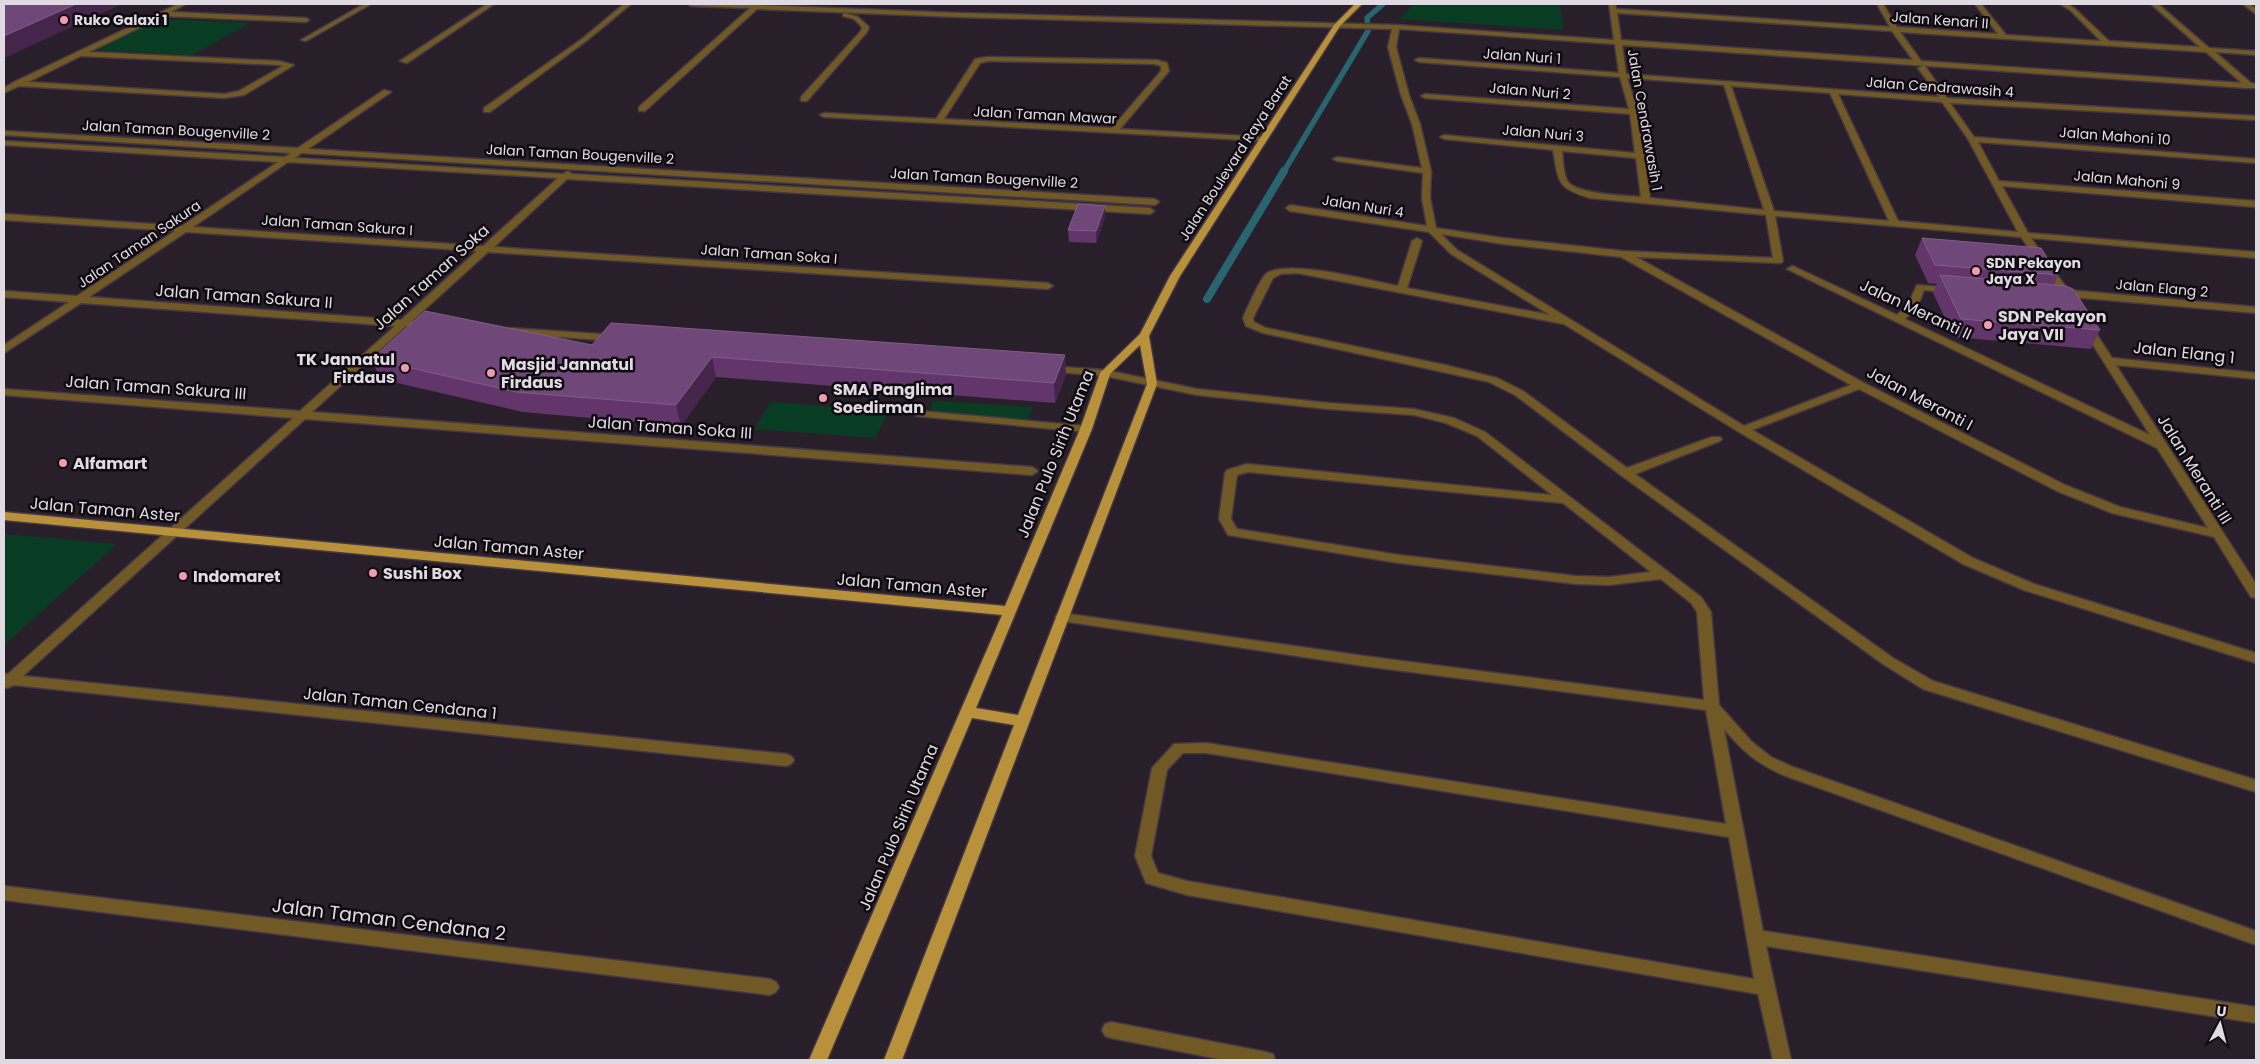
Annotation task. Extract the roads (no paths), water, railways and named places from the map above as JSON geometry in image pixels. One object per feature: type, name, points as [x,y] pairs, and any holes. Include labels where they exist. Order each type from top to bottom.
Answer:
[{"type":"main road","name":"Jalan Boulevard Raya Barat","points":[[1144,336],[1175,276],[1337,25],[1359,4]]},
{"type":"main road","name":"Jalan Pulo Sirih Utama","points":[[818,1060],[1010,611],[1086,429],[1105,373],[1144,336]]},
{"type":"main road","points":[[893,1060],[1152,384],[1144,336]]},
{"type":"main road","name":"Jalan Taman Aster","points":[[4,516],[1010,611]]},
{"type":"main road","points":[[966,712],[1022,721]]},
{"type":"street","points":[[4,91],[183,4]]},
{"type":"street","points":[[304,40],[368,4]]},
{"type":"street","points":[[404,61],[491,4]]},
{"type":"street","points":[[487,110],[584,40],[628,4]]},
{"type":"street","points":[[691,4],[830,10],[1379,26],[1618,42],[1921,66],[2253,86]]},
{"type":"street","name":"Jalan Meranti III","points":[[1880,4],[1895,30],[1972,139],[2025,236],[2108,361],[2216,534],[2256,592]]},
{"type":"street","points":[[1978,4],[2004,37]]},
{"type":"street","points":[[2063,4],[2072,9],[2106,42]]},
{"type":"street","points":[[2154,4],[2205,50],[2253,86],[2256,92]]},
{"type":"street","points":[[2246,4],[2256,12]]},
{"type":"street","points":[[642,109],[755,7]]},
{"type":"street","name":"Jalan Kenari II","points":[[1613,8],[1895,30],[2256,53]]},
{"type":"street","name":"Jalan Cendrawasih 1","points":[[1613,8],[1623,76],[1634,112],[1646,202]]},
{"type":"street","points":[[804,98],[864,32],[866,26],[856,18],[830,10]]},
{"type":"street","points":[[162,14],[306,20]]},
{"type":"street","points":[[1396,27],[1392,47],[1405,95],[1416,124],[1427,171],[1426,198],[1432,230],[1454,252],[1743,430],[1946,549],[1987,570],[2029,587],[2256,658]]},
{"type":"street","points":[[17,84],[224,96],[241,93],[290,65],[80,54]]},
{"type":"street","points":[[938,122],[978,61],[988,59],[1154,62],[1164,65],[1165,71],[1114,131]]},
{"type":"street","name":"Jalan Nuri 1","points":[[1420,60],[1623,76]]},
{"type":"street","name":"Jalan Cendrawasih 4","points":[[1623,76],[1946,100],[2256,118]]},
{"type":"street","points":[[1727,84],[1770,213]]},
{"type":"street","name":"Jalan Taman Sakura","points":[[4,350],[289,160],[387,92]]},
{"type":"street","points":[[1833,92],[1896,224]]},
{"type":"street","name":"Jalan Nuri 2","points":[[1425,96],[1634,112]]},
{"type":"street","name":"Jalan Taman Mawar","points":[[824,115],[1264,139]]},
{"type":"street","name":"Jalan Taman Bougenville 2","points":[[4,133],[1155,202]]},
{"type":"street","name":"Jalan Nuri 3","points":[[1444,137],[1640,156]]},
{"type":"street","name":"Jalan Mahoni 10","points":[[1972,139],[2256,161]]},
{"type":"street","name":"Jalan Taman Bougenville 2","points":[[4,143],[1150,211]]},
{"type":"street","points":[[1557,148],[1563,180],[1568,188],[1590,195],[1646,202],[2256,255]]},
{"type":"street","points":[[1337,159],[1427,171]]},
{"type":"street","name":"Jalan Taman Soka","points":[[6,682],[176,532],[576,168]]},
{"type":"street","name":"Jalan Mahoni 9","points":[[1996,183],[2256,204]]},
{"type":"street","name":"Jalan Nuri 4","points":[[1290,208],[1432,230],[1623,254],[1778,261],[1770,213]]},
{"type":"street","name":"Jalan Taman Sakura I","points":[[4,217],[487,248]]},
{"type":"street","points":[[1402,290],[1417,241]]},
{"type":"street","name":"Jalan Taman Soka I","points":[[487,248],[1048,286]]},
{"type":"street","name":"Jalan Meranti I","points":[[1623,254],[1860,385],[2082,498],[2144,518],[2216,534]]},
{"type":"street","name":"Jalan Meranti II","points":[[1792,268],[2161,445]]},
{"type":"street","points":[[1569,322],[1308,271],[1284,270],[1269,276],[1248,318],[1250,324],[1263,330],[1445,368],[1503,384],[1888,661],[1928,685],[2256,786]]},
{"type":"street","points":[[1899,319],[1913,306],[1920,287],[1959,290]]},
{"type":"street","name":"Jalan Taman Sakura II","points":[[4,294],[435,325]]},
{"type":"street","name":"Jalan Elang 2","points":[[2069,303],[2256,310]]},
{"type":"street","points":[[495,329],[623,339]]},
{"type":"street","name":"Jalan Elang 1","points":[[2108,361],[2256,376]]},
{"type":"street","points":[[1038,368],[1105,373],[1198,392],[1328,406],[1414,412],[1450,420],[1481,434],[1696,600],[1704,612],[1712,706],[1765,988],[1782,1060]]},
{"type":"street","points":[[1743,430],[1860,385]]},
{"type":"street","name":"Jalan Taman Sakura III","points":[[4,392],[305,415]]},
{"type":"street","points":[[920,414],[1086,429]]},
{"type":"street","name":"Jalan Taman Soka III","points":[[305,415],[1032,471]]},
{"type":"street","points":[[1626,473],[1716,439]]},
{"type":"street","points":[[1567,500],[1247,468],[1231,473],[1225,519],[1232,532],[1239,534],[1399,559],[1596,582],[1662,575]]},
{"type":"street","points":[[1062,617],[1364,661],[1712,706],[1747,746],[1766,761],[1788,771],[2256,938]]},
{"type":"street","name":"Jalan Taman Cendana 1","points":[[6,682],[786,760]]},
{"type":"street","points":[[1736,832],[1206,748],[1179,748],[1160,768],[1143,856],[1152,878],[1187,888],[1765,988]]},
{"type":"street","name":"Jalan Taman Cendana 2","points":[[4,893],[770,987]]},
{"type":"street","points":[[1756,937],[2256,1015]]},
{"type":"street","points":[[1111,1030],[1266,1060]]},
{"type":"waterway","points":[[1283,173],[1368,31],[1367,18],[1383,4]]},
{"type":"waterway","points":[[1207,299],[1284,171]]},
{"type":"place","name":"Ruko Galaxi 1","points":[[64,20]]},
{"type":"place","name":"SDN Pekayon Jaya X","points":[[1976,271]]},
{"type":"place","name":"SDN Pekayon Jaya VII","points":[[1988,325]]},
{"type":"place","name":"TK Jannatul Firdaus","points":[[405,368]]},
{"type":"place","name":"Masjid Jannatul Firdaus","points":[[491,373]]},
{"type":"place","name":"SMA Panglima Soedirman","points":[[823,398]]},
{"type":"place","name":"Alfamart","points":[[63,463]]},
{"type":"place","name":"Sushi Box","points":[[373,573]]},
{"type":"place","name":"Indomaret","points":[[183,576]]}]
